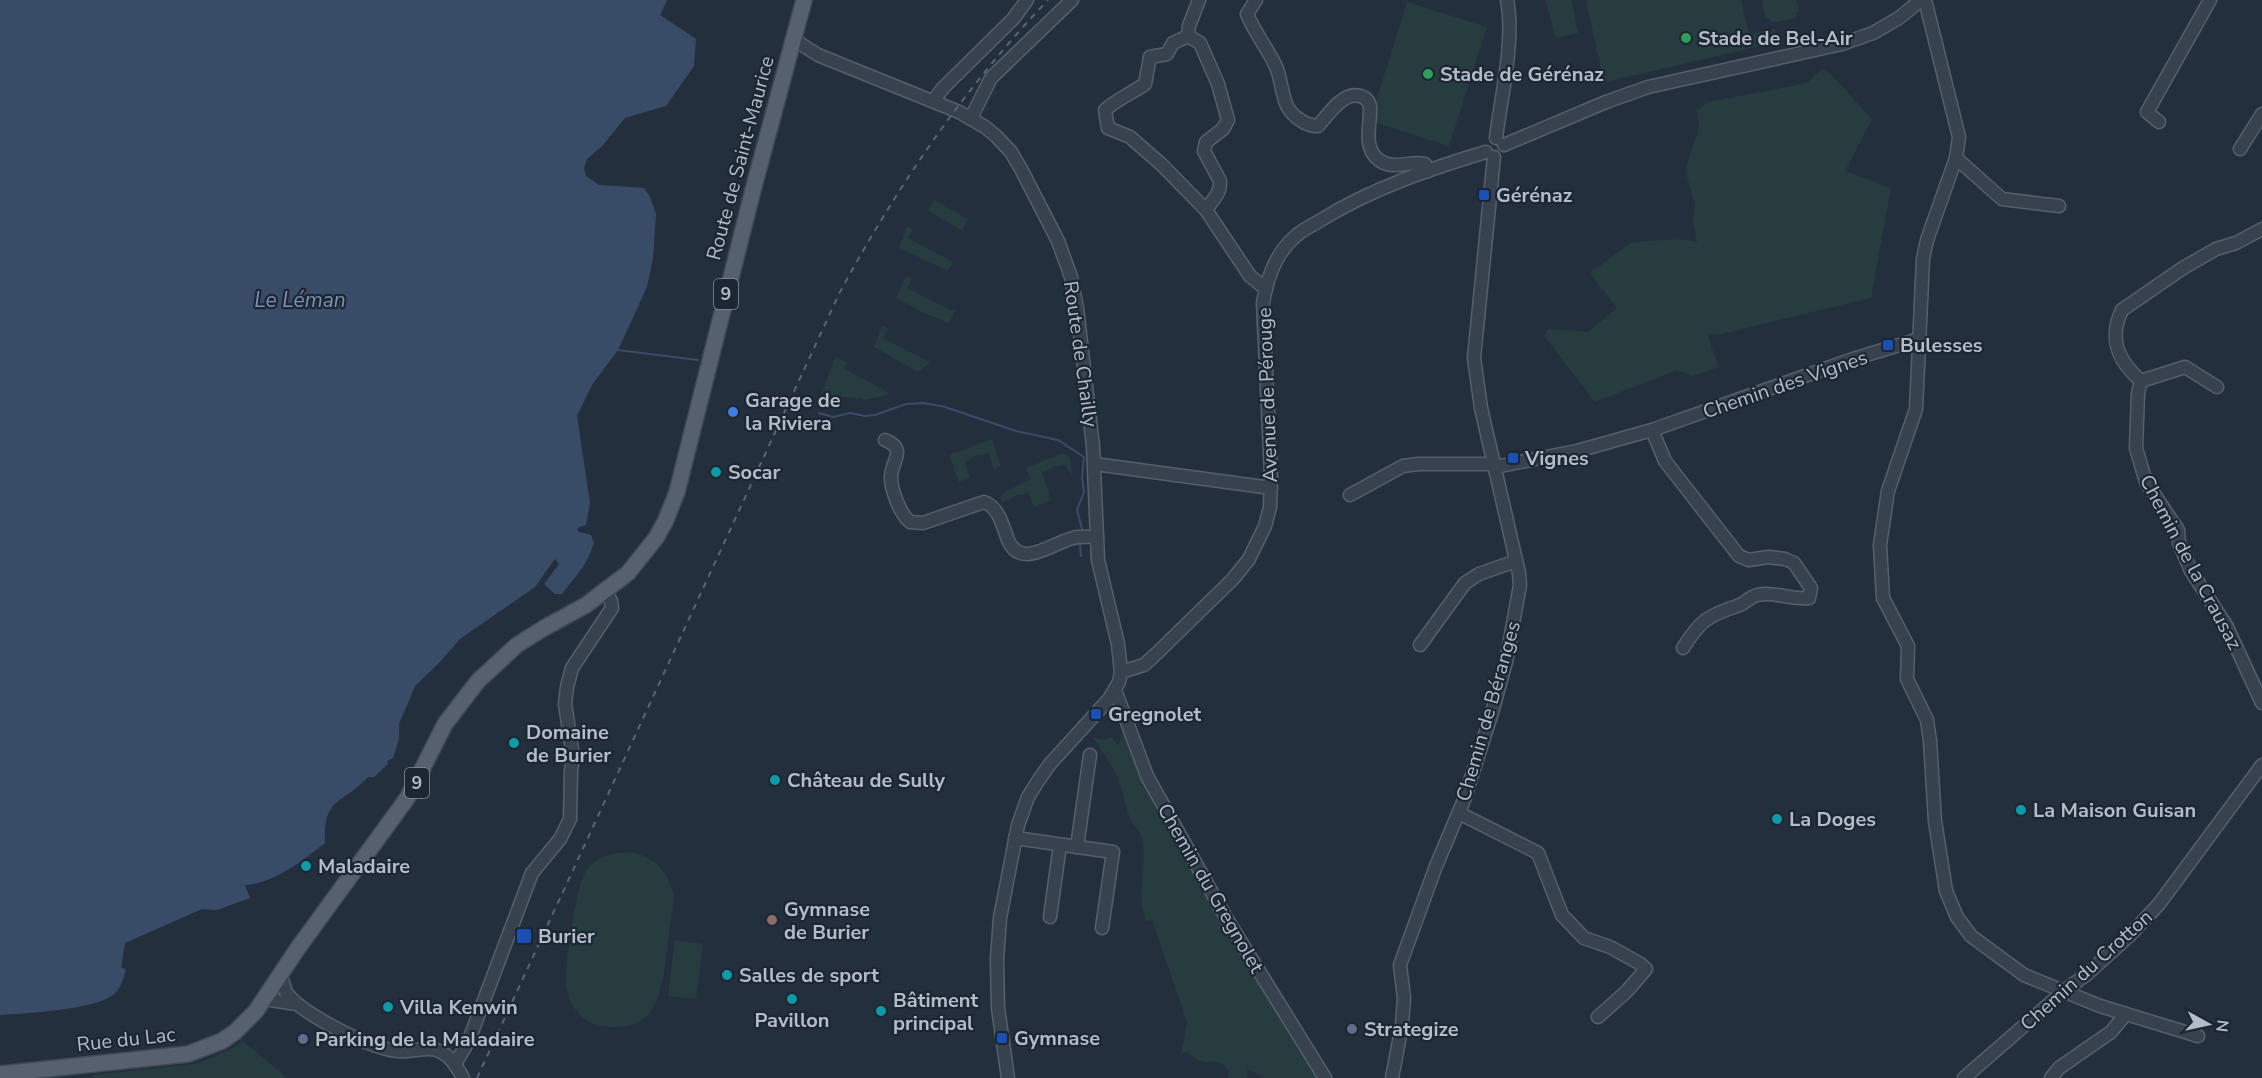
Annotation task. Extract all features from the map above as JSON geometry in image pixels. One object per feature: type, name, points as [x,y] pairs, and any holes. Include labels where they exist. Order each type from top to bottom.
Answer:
[{"type":"main road","name":"Route de Saint-Maurice","points":[[247,1021],[408,797],[445,724],[478,681],[517,645],[606,592],[634,567],[665,522],[677,492],[804,0]]},
{"type":"main road","name":"Rue du Lac","points":[[0,1074],[188,1054],[222,1041],[247,1021]]},
{"type":"street","points":[[933,101],[943,88],[1013,19],[1027,0]]},
{"type":"street","points":[[971,118],[991,78],[1072,0]]},
{"type":"street","points":[[1188,36],[1189,26],[1199,0]]},
{"type":"street","points":[[1256,0],[1247,14],[1253,29],[1276,67],[1287,106],[1298,118],[1309,126],[1318,126],[1344,99],[1353,95],[1361,96],[1370,105],[1368,127],[1371,150],[1380,160],[1401,165],[1421,163],[1427,167],[1428,171]]},
{"type":"street","points":[[1500,142],[1508,41],[1507,0]]},
{"type":"street","points":[[1490,154],[1485,146],[1488,141],[1500,142],[1648,87],[1852,40],[1873,33],[1923,0],[1959,130],[1956,158],[1927,240],[1923,259],[1916,409],[1888,491],[1880,560],[1883,598],[1908,646],[1907,679],[1927,720],[1935,821],[1946,891],[1957,918],[1971,936],[2024,975],[2100,1006],[2198,1036]]},
{"type":"street","points":[[2159,122],[2147,112],[2211,0]]},
{"type":"street","points":[[1188,36],[1173,43],[1167,54],[1149,57],[1145,84],[1128,96],[1114,101],[1106,110],[1105,118],[1108,128],[1130,137],[1161,164],[1206,210],[1250,276],[1266,289]]},
{"type":"street","points":[[1188,36],[1200,44],[1218,84],[1228,120],[1223,129],[1206,142],[1204,151],[1221,186],[1219,194],[1206,210]]},
{"type":"street","name":"Route de Chailly","points":[[791,46],[933,101],[971,118],[996,136],[1014,158],[1059,241],[1077,308],[1095,464],[1096,537],[1101,575],[1118,644],[1121,672],[1115,690],[1050,764],[1038,781],[1028,797],[1015,838],[1000,922],[997,959],[998,1008],[1008,1078]]},
{"type":"street","points":[[2240,149],[2262,114]]},
{"type":"street","name":"Avenue de Pérouge","points":[[1121,672],[1144,664],[1155,655],[1233,579],[1258,543],[1270,507],[1271,488],[1263,323],[1266,289],[1273,268],[1283,251],[1297,235],[1342,206],[1428,171],[1490,154]]},
{"type":"street","name":"Chemin de Béranges","points":[[1392,1078],[1402,1025],[1404,998],[1400,965],[1436,866],[1459,813],[1491,716],[1506,662],[1520,585],[1481,408],[1473,358],[1490,154]]},
{"type":"street","points":[[1956,158],[2002,199],[2059,206]]},
{"type":"street","points":[[2217,387],[2185,367],[2140,387],[2121,358],[2115,329],[2122,310],[2183,268],[2216,249],[2236,243],[2262,229]]},
{"type":"street","name":"Chemin des Vignes","points":[[1350,495],[1403,466],[1418,464],[1494,465],[1577,451],[1652,430],[1853,359],[1919,339]]},
{"type":"street","name":"Chemin de la Crausaz","points":[[2140,387],[2136,448],[2146,482],[2175,523],[2191,571],[2226,625],[2262,703]]},
{"type":"street","points":[[1652,430],[1665,461],[1739,556],[1749,560],[1785,559],[1794,563],[1811,588],[1809,598],[1758,595],[1738,606],[1708,616],[1691,634],[1683,648]]},
{"type":"street","points":[[885,440],[893,444],[897,452],[897,460],[891,470],[891,484],[904,515],[912,523],[923,523],[984,502],[995,509],[1010,543],[1017,552],[1023,554],[1032,554],[1073,538],[1096,537]]},
{"type":"street","points":[[1095,464],[1271,488]]},
{"type":"street","points":[[1420,645],[1465,583],[1479,574],[1516,561]]},
{"type":"street","points":[[455,1064],[469,1040],[532,873],[556,845],[567,826],[570,815],[573,756],[565,704],[567,687],[573,668],[612,608],[606,592]]},
{"type":"street","name":"Chemin du Gregnolet","points":[[1115,690],[1147,776],[1225,916],[1325,1078]]},
{"type":"street","points":[[1077,847],[1090,755]]},
{"type":"street","name":"Chemin du Crotton","points":[[1964,1078],[2129,936],[2159,904],[2262,765]]},
{"type":"street","points":[[1459,813],[1538,853],[1562,915],[1584,938],[1610,947],[1640,963],[1646,969],[1627,991],[1598,1017]]},
{"type":"street","points":[[1015,838],[1113,852],[1102,928]]},
{"type":"street","points":[[1050,917],[1060,845]]},
{"type":"street","points":[[280,974],[287,994],[297,1004],[376,1047],[408,1052],[436,1049],[447,1055],[463,1078]]},
{"type":"street","points":[[264,999],[297,1004]]},
{"type":"street","points":[[2051,1078],[2059,1068],[2111,1032],[2126,1014]]},
{"type":"green space","points":[[1546,0],[1572,0],[1578,33],[1555,38]]},
{"type":"green space","name":"Stade de Bel-Air","points":[[1586,0],[1741,0],[1749,34],[1775,29],[1778,42],[1605,82]]},
{"type":"green space","points":[[1796,0],[1799,12],[1795,13],[1796,18],[1771,23],[1770,18],[1766,19],[1762,1]]},
{"type":"green space","name":"Stade de Gérénaz","points":[[1407,2],[1487,27],[1449,146],[1370,121]]},
{"type":"green space","points":[[1822,69],[1831,74],[1872,119],[1845,171],[1891,188],[1871,298],[1717,335],[1708,333],[1719,367],[1693,376],[1677,370],[1595,402],[1544,336],[1548,329],[1588,332],[1617,308],[1590,273],[1632,242],[1679,239],[1697,242],[1693,221],[1695,204],[1687,177],[1687,164],[1699,127],[1697,111],[1708,102],[1807,83]]},
{"type":"green space","points":[[934,200],[968,219],[962,230],[928,211]]},
{"type":"green space","points":[[907,226],[913,229],[908,238],[953,262],[948,271],[899,248]]},
{"type":"green space","points":[[906,276],[912,279],[907,288],[952,311],[956,310],[949,323],[896,298]]},
{"type":"green space","points":[[882,326],[889,329],[883,338],[930,362],[918,372],[874,347]]},
{"type":"green space","points":[[835,357],[847,362],[844,369],[888,392],[887,395],[864,400],[860,397],[858,399],[822,394]]},
{"type":"green space","points":[[992,439],[1001,466],[994,469],[988,453],[980,456],[979,454],[965,462],[970,478],[959,482],[949,455]]},
{"type":"green space","points":[[1063,453],[1070,457],[1072,477],[1065,464],[1057,467],[1056,465],[1042,473],[1051,500],[1034,507],[1028,493],[1019,494],[1002,503],[1000,497],[1006,491],[1031,479],[1026,468]]},
{"type":"green space","points":[[1122,734],[1128,735],[1325,1078],[1264,1078],[1246,1068],[1248,1078],[1228,1078],[1229,1071],[1217,1062],[1201,1061],[1187,1052],[1181,1055],[1187,1023],[1152,920],[1146,921],[1143,911],[1141,890],[1144,860],[1141,836],[1131,821],[1115,772],[1093,737],[1104,740],[1111,737],[1118,746]]},
{"type":"green space","points":[[630,852],[647,857],[659,866],[668,879],[674,896],[663,978],[655,1004],[639,1021],[626,1026],[596,1025],[577,1012],[570,1001],[566,987],[571,928],[578,892],[586,871],[595,862],[606,856]]},
{"type":"green space","points":[[675,940],[703,944],[696,999],[668,996]]},
{"type":"green space","points":[[243,1041],[287,1078],[93,1078],[93,1075],[196,1064],[228,1051]]},
{"type":"water","name":"Le Léman","points":[[0,0],[667,0],[660,15],[696,39],[694,66],[666,106],[625,118],[603,145],[587,159],[584,168],[586,176],[599,185],[644,188],[656,214],[653,258],[647,287],[618,350],[592,385],[577,416],[590,503],[586,525],[577,528],[579,532],[591,535],[594,543],[581,570],[562,594],[555,594],[544,584],[559,564],[555,559],[535,587],[460,639],[415,686],[399,724],[399,739],[393,758],[387,761],[388,764],[374,777],[368,777],[336,803],[327,817],[325,843],[316,850],[277,876],[245,885],[250,898],[217,910],[202,909],[125,943],[121,968],[126,969],[123,979],[116,992],[105,999],[60,1010],[0,1015]]},
{"type":"waterway","points":[[618,350],[698,360]]},
{"type":"waterway","points":[[819,413],[833,417],[850,413],[865,416],[875,415],[906,404],[924,403],[945,407],[1016,431],[1058,440],[1084,457],[1082,478],[1084,492],[1077,510],[1082,529]]},
{"type":"waterway","points":[[1080,545],[1081,556]]},
{"type":"railway","points":[[477,1078],[839,294],[884,216],[933,140],[988,68],[1048,0]]},
{"type":"place","name":"Stade de Bel-Air","points":[[1686,38]]},
{"type":"place","name":"Stade de Gérénaz","points":[[1428,74]]},
{"type":"place","name":"Gérénaz","points":[[1484,195]]},
{"type":"place","name":"Bulesses","points":[[1888,345]]},
{"type":"place","name":"Garage de la Riviera","points":[[733,412]]},
{"type":"place","name":"Vignes","points":[[1513,458]]},
{"type":"place","name":"Socar","points":[[716,472]]},
{"type":"place","name":"Gregnolet","points":[[1096,714]]},
{"type":"place","name":"Domaine de Burier","points":[[514,743]]},
{"type":"place","name":"Château de Sully","points":[[775,780]]},
{"type":"place","name":"La Maison Guisan","points":[[2021,810]]},
{"type":"place","name":"La Doges","points":[[1777,819]]},
{"type":"place","name":"Maladaire","points":[[306,866]]},
{"type":"place","name":"Gymnase de Burier","points":[[772,920]]},
{"type":"place","name":"Burier","points":[[524,936]]},
{"type":"place","name":"Salles de sport","points":[[727,975]]},
{"type":"place","name":"Pavillon","points":[[792,999]]},
{"type":"place","name":"Villa Kenwin","points":[[388,1007]]},
{"type":"place","name":"Bâtiment principal","points":[[881,1011]]},
{"type":"place","name":"Strategize","points":[[1352,1029]]},
{"type":"place","name":"Gymnase","points":[[1002,1038]]},
{"type":"place","name":"Parking de la Maladaire","points":[[303,1039]]}]
